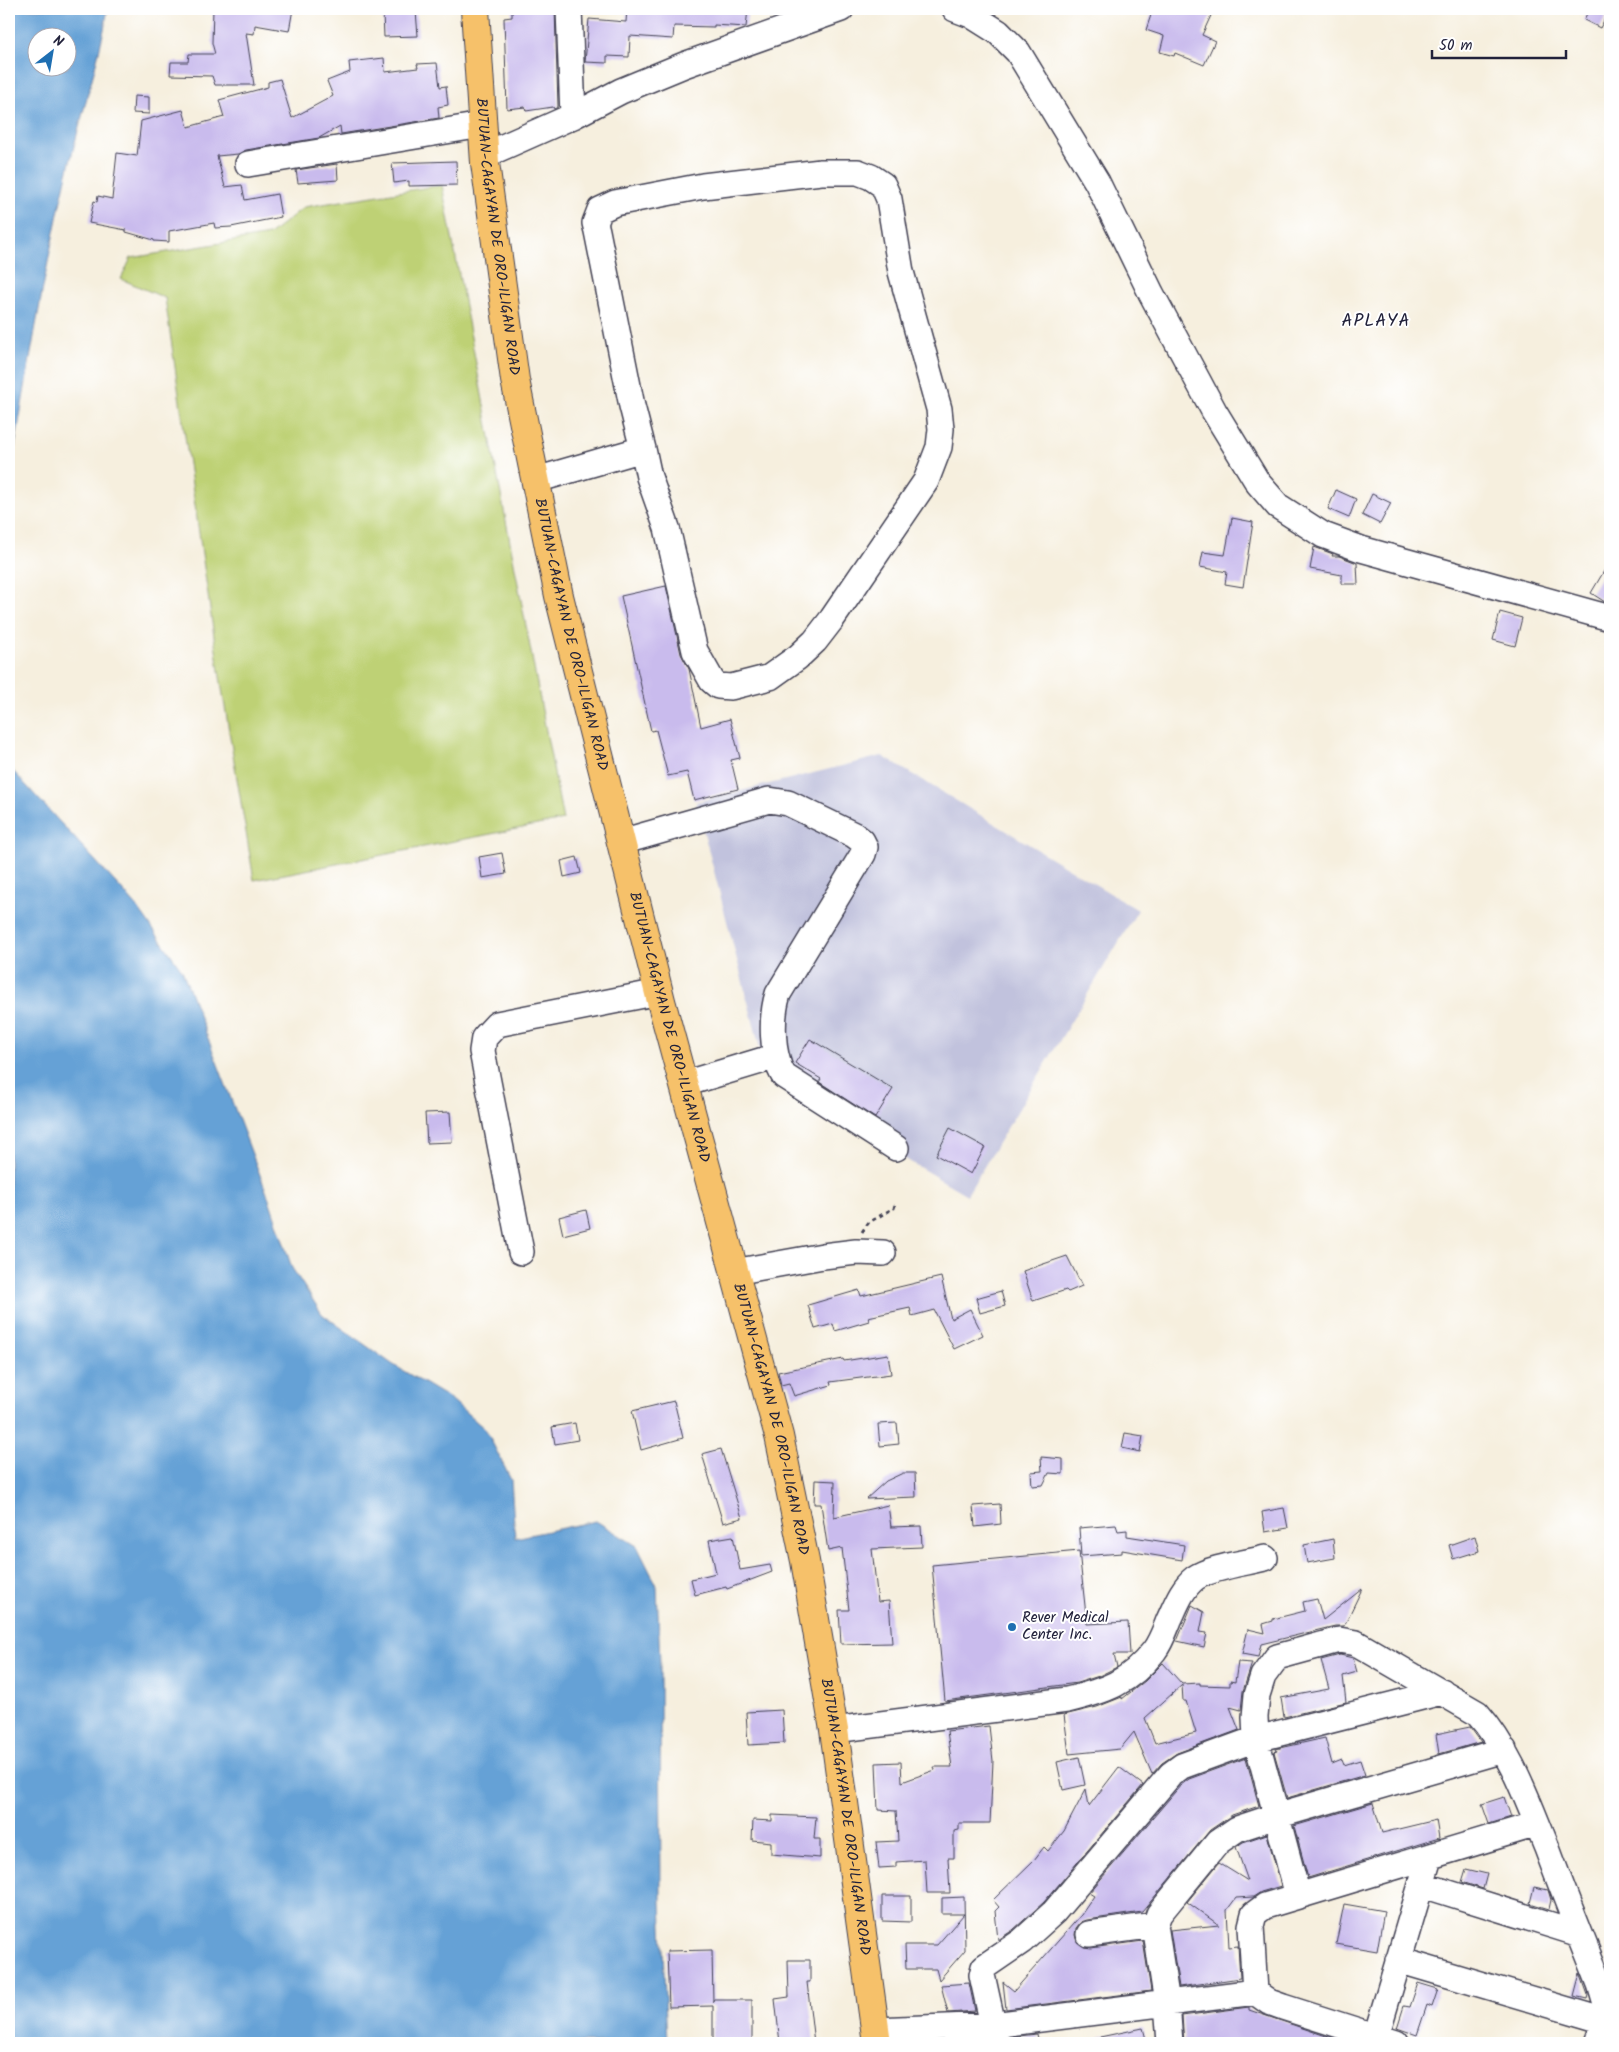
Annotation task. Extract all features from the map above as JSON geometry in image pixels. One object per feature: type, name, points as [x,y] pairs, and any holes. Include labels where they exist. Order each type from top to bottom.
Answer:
[{"type":"highway","name":"BUTUAN-CAGAYAN DE ORO-ILIGAN ROAD","points":[[475,9],[485,155],[516,380],[559,596],[659,992],[778,1436],[805,1560],[834,1730],[877,2037]]},
{"type":"street","points":[[569,9],[573,116]]},
{"type":"street","points":[[485,155],[573,116],[621,91],[841,9]]},
{"type":"street","points":[[955,9],[971,14],[998,32],[1018,52],[1097,182],[1152,293],[1214,411],[1258,482],[1278,506],[1323,535],[1360,549],[1610,618]]},
{"type":"street","points":[[248,164],[482,125]]},
{"type":"street","points":[[821,172],[858,172],[883,185],[889,199],[901,272],[939,409],[941,429],[939,447],[926,481],[832,619],[798,657],[770,677],[731,687],[718,686],[712,681],[694,651],[667,528],[649,477],[643,449],[632,406],[596,231],[600,210],[615,203],[703,186],[821,172]]},
{"type":"street","points":[[536,480],[643,449]]},
{"type":"street","points":[[621,842],[769,800],[777,800],[788,803],[854,835],[864,844],[863,854],[778,994],[773,1008],[773,1023],[778,1067],[784,1076],[896,1148]]},
{"type":"street","points":[[521,1252],[482,1051],[484,1038],[498,1024],[659,992]]},
{"type":"street","points":[[684,1084],[767,1059],[777,1058]]},
{"type":"street","points":[[734,1272],[843,1254],[883,1254]]},
{"type":"street","points":[[834,1730],[1067,1700],[1100,1692],[1117,1685],[1140,1666],[1155,1650],[1179,1599],[1197,1577],[1251,1560],[1264,1558]]},
{"type":"street","points":[[1298,1896],[1256,1739],[1254,1716],[1257,1696],[1263,1676],[1277,1657],[1340,1640],[1356,1643],[1478,1713],[1491,1729],[1504,1750],[1537,1824],[1600,1984],[1607,2008],[1602,2032],[1398,1960]]},
{"type":"street","points":[[995,2034],[982,1975],[984,1967],[1022,1941],[1054,1912],[1171,1774],[1182,1766],[1256,1739],[1442,1692]]},
{"type":"street","points":[[1170,2043],[1167,2003],[1155,1925],[1159,1914],[1218,1842],[1236,1829],[1276,1816],[1504,1750]]},
{"type":"street","points":[[1255,1992],[1251,1926],[1254,1914],[1265,1906],[1537,1824]]},
{"type":"street","points":[[877,2037],[995,2034],[1167,2003],[1255,1992],[1269,2002],[1283,2008],[1382,2041],[1398,1960],[1423,1885],[1429,1858]]},
{"type":"street","points":[[1423,1885],[1580,1934]]},
{"type":"street","points":[[1089,1934],[1155,1925]]},
{"type":"path","points":[[843,1254],[869,1222],[894,1208],[896,1202]]},
{"type":"shaded area","points":[[882,756],[1138,910],[967,1195],[768,1079],[696,802]]},
{"type":"green space","points":[[442,185],[563,820],[254,880],[219,671],[165,298],[121,279],[131,258],[269,235],[304,207]]},
{"type":"water","points":[[9,9],[108,9],[67,174],[50,250],[9,480]]},
{"type":"water","points":[[9,764],[13,771],[135,904],[182,970],[268,1196],[292,1268],[322,1314],[392,1364],[452,1400],[486,1430],[511,1480],[515,1538],[596,1521],[637,1546],[657,1586],[660,1663],[661,1902],[667,2043],[9,2043]]},
{"type":"building","points":[[213,9],[293,9],[289,31],[255,25],[254,34],[246,33],[254,85],[215,85],[212,76],[170,75],[171,62],[188,62],[189,54],[215,54],[212,43]]},
{"type":"building","points":[[512,9],[555,9],[558,107],[554,109],[553,107],[526,111],[525,107],[507,109],[504,18],[512,17]]},
{"type":"building","points":[[627,9],[748,9],[746,27],[714,25],[714,27],[674,26],[673,39],[630,36],[629,57],[607,56],[607,63],[585,62],[589,19],[626,22]]},
{"type":"building","points":[[1153,9],[1214,9],[1202,35],[1215,41],[1204,65],[1175,53],[1174,56],[1160,52],[1164,36],[1146,30]]},
{"type":"building","points":[[1589,9],[1610,9],[1600,28],[1584,20]]},
{"type":"building","points":[[416,11],[418,36],[384,37],[383,13]]},
{"type":"building","points":[[384,58],[385,72],[418,68],[417,64],[437,63],[440,87],[446,86],[448,105],[438,107],[439,118],[341,134],[340,126],[319,138],[246,150],[238,154],[217,156],[225,187],[242,185],[245,200],[277,194],[281,217],[231,227],[215,228],[214,223],[169,231],[169,242],[154,241],[126,232],[126,230],[89,223],[94,201],[97,202],[98,196],[112,199],[117,153],[137,156],[141,121],[183,110],[188,127],[224,117],[219,100],[268,87],[268,82],[280,79],[292,118],[333,96],[327,81],[350,72],[349,62]]},
{"type":"building","points":[[134,96],[149,97],[149,114],[133,113]]},
{"type":"building","points":[[456,161],[457,185],[409,186],[409,181],[394,183],[392,163]]},
{"type":"building","points":[[337,164],[338,180],[298,183],[296,170]]},
{"type":"building","points":[[1336,490],[1356,499],[1349,518],[1328,509]]},
{"type":"building","points":[[1372,494],[1391,503],[1380,524],[1362,515]]},
{"type":"building","points":[[1232,518],[1253,522],[1243,587],[1225,584],[1227,572],[1200,567],[1203,552],[1225,555]]},
{"type":"building","points":[[1314,547],[1333,554],[1332,556],[1339,556],[1357,563],[1358,584],[1342,584],[1342,575],[1310,569]]},
{"type":"building","points":[[1610,561],[1610,594],[1605,602],[1591,593]]},
{"type":"building","points":[[666,586],[681,654],[689,669],[701,727],[730,719],[740,758],[731,760],[738,789],[694,800],[687,772],[668,776],[656,730],[651,731],[621,596]]},
{"type":"building","points":[[1500,612],[1522,618],[1515,646],[1493,640]]},
{"type":"building","points":[[502,853],[506,874],[482,878],[479,857]]},
{"type":"building","points":[[577,857],[581,873],[564,877],[561,861]]},
{"type":"building","points":[[810,1039],[893,1089],[875,1118],[819,1082],[821,1079],[795,1063]]},
{"type":"building","points":[[450,1112],[452,1142],[427,1143],[425,1113]]},
{"type":"building","points":[[950,1128],[985,1147],[971,1174],[936,1155]]},
{"type":"building","points":[[586,1210],[590,1228],[563,1235],[559,1217]]},
{"type":"building","points":[[1067,1256],[1082,1286],[1068,1292],[1066,1290],[1033,1301],[1023,1271]]},
{"type":"building","points":[[941,1277],[951,1319],[970,1309],[983,1335],[954,1349],[934,1310],[912,1316],[910,1308],[868,1317],[869,1321],[835,1331],[833,1324],[815,1329],[808,1305],[859,1290],[861,1296]]},
{"type":"building","points":[[1001,1291],[1005,1306],[980,1313],[976,1298]]},
{"type":"building","points":[[888,1354],[891,1374],[830,1382],[831,1385],[794,1396],[789,1383],[781,1385],[778,1372],[843,1359],[844,1361]]},
{"type":"building","points":[[674,1401],[683,1438],[641,1450],[632,1411]]},
{"type":"building","points":[[575,1423],[578,1440],[555,1444],[552,1427]]},
{"type":"building","points":[[897,1423],[899,1444],[880,1446],[878,1424]]},
{"type":"building","points":[[1125,1433],[1143,1436],[1140,1452],[1122,1448]]},
{"type":"building","points":[[721,1449],[742,1518],[723,1523],[702,1454]]},
{"type":"building","points":[[1041,1457],[1063,1459],[1063,1474],[1049,1473],[1043,1485],[1032,1486],[1031,1472],[1042,1471]]},
{"type":"building","points":[[903,1473],[915,1473],[916,1497],[866,1499],[886,1481]]},
{"type":"building","points":[[815,1480],[835,1481],[834,1517],[888,1505],[891,1527],[921,1526],[922,1547],[872,1549],[878,1602],[889,1601],[892,1643],[841,1644],[839,1610],[849,1610],[842,1548],[828,1551],[821,1504],[814,1504]]},
{"type":"building","points":[[1000,1504],[1001,1524],[975,1527],[973,1506]]},
{"type":"building","points":[[1284,1508],[1288,1528],[1265,1532],[1262,1512]]},
{"type":"building","points":[[1116,1525],[1118,1531],[1127,1530],[1127,1536],[1184,1545],[1182,1560],[1122,1550],[1122,1553],[1081,1556],[1079,1528]]},
{"type":"building","points":[[733,1536],[740,1570],[770,1565],[772,1572],[727,1589],[726,1587],[695,1595],[691,1579],[716,1573],[709,1540]]},
{"type":"building","points":[[1475,1536],[1479,1551],[1453,1559],[1449,1545]]},
{"type":"building","points":[[1333,1539],[1335,1558],[1307,1563],[1304,1545]]},
{"type":"building","name":"Rever Medical Center Inc.","points":[[1079,1551],[1087,1624],[1128,1622],[1130,1654],[1114,1654],[1117,1667],[1099,1676],[1077,1683],[945,1701],[932,1565]]},
{"type":"building","points":[[1362,1589],[1344,1626],[1335,1626],[1261,1644],[1258,1657],[1242,1654],[1248,1629],[1265,1633],[1263,1624],[1273,1621],[1273,1619],[1305,1611],[1303,1602],[1317,1599],[1323,1620]]},
{"type":"building","points":[[1192,1605],[1204,1612],[1200,1632],[1207,1633],[1204,1647],[1177,1641]]},
{"type":"building","points":[[1340,1655],[1353,1658],[1357,1672],[1343,1676],[1346,1702],[1284,1717],[1281,1698],[1329,1689],[1321,1660]]},
{"type":"building","points":[[1238,1662],[1252,1663],[1243,1691],[1241,1710],[1230,1707],[1239,1730],[1177,1753],[1162,1763],[1152,1774],[1134,1732],[1120,1749],[1069,1754],[1064,1715],[1097,1707],[1122,1697],[1122,1699],[1145,1681],[1163,1663],[1182,1684],[1200,1683],[1200,1685],[1230,1686],[1230,1681],[1235,1682]],"holes":[[[1182,1685],[1183,1701],[1186,1701],[1196,1733],[1155,1743],[1145,1718]]]},
{"type":"building","points":[[782,1710],[784,1743],[748,1745],[746,1712]]},
{"type":"building","points":[[989,1726],[993,1761],[990,1823],[959,1823],[959,1830],[954,1831],[954,1858],[948,1858],[950,1893],[927,1893],[925,1860],[896,1862],[896,1867],[879,1868],[876,1842],[898,1841],[896,1811],[878,1810],[876,1763],[901,1762],[902,1782],[935,1770],[934,1767],[952,1767],[947,1731]]},
{"type":"building","points":[[1470,1727],[1481,1742],[1439,1754],[1436,1734]]},
{"type":"building","points":[[1325,1738],[1332,1764],[1342,1760],[1344,1765],[1360,1760],[1365,1775],[1287,1798],[1274,1752],[1277,1751],[1276,1749]]},
{"type":"building","points":[[1079,1757],[1085,1785],[1063,1790],[1057,1762]]},
{"type":"building","points":[[1246,1758],[1259,1806],[1232,1815],[1210,1830],[1142,1912],[1087,1920],[1081,1922],[1076,1928],[1077,1942],[1084,1947],[1091,1948],[1143,1941],[1151,1991],[1006,2009],[1003,1982],[1014,1991],[1081,1915],[1094,1896],[1089,1893],[1181,1785],[1189,1779]]},
{"type":"building","points":[[1119,1767],[1143,1785],[1044,1902],[1013,1930],[998,1940],[995,1911],[999,1907],[993,1900],[1034,1860],[1044,1847],[1048,1851],[1064,1831],[1086,1789],[1089,1806]]},
{"type":"building","points":[[1504,1797],[1511,1817],[1489,1824],[1482,1804]]},
{"type":"building","points":[[1373,1803],[1382,1833],[1436,1820],[1439,1838],[1308,1878],[1294,1826]]},
{"type":"building","points":[[772,1815],[816,1817],[814,1839],[820,1839],[820,1858],[771,1854],[771,1842],[752,1840],[753,1820],[772,1821]]},
{"type":"building","points":[[1267,1834],[1281,1886],[1261,1892],[1253,1897],[1236,1898],[1227,1910],[1229,1947],[1238,1946],[1240,1978],[1179,1987],[1170,1930],[1219,1925],[1187,1902],[1219,1863],[1248,1881],[1236,1847],[1243,1842]]},
{"type":"building","points":[[1466,1869],[1487,1874],[1483,1889],[1462,1882]]},
{"type":"building","points":[[1534,1887],[1548,1890],[1551,1900],[1549,1909],[1530,1903]]},
{"type":"building","points":[[882,1896],[911,1896],[911,1922],[882,1921]]},
{"type":"building","points":[[964,1897],[965,1950],[939,1980],[936,1969],[906,1969],[905,1945],[937,1945],[964,1914],[942,1914],[942,1898]]},
{"type":"building","points":[[1344,1904],[1384,1911],[1377,1951],[1336,1944]]},
{"type":"building","points":[[712,1950],[713,2003],[713,2000],[752,2000],[752,2043],[713,2043],[713,2006],[669,2007],[667,1951]]},
{"type":"building","points":[[788,1960],[810,1960],[810,1982],[807,1982],[814,2043],[780,2043],[775,1999],[789,1997]]},
{"type":"building","points":[[1580,1973],[1588,1995],[1587,1999],[1574,1996]]},
{"type":"building","points":[[969,1983],[975,2011],[948,2013],[941,1985]]},
{"type":"building","points":[[1418,1983],[1438,1989],[1432,2007],[1427,2005],[1417,2035],[1397,2028],[1404,2006],[1410,2007]]},
{"type":"building","points":[[1249,2007],[1249,2010],[1338,2040],[1338,2043],[1184,2043],[1182,2016]]},
{"type":"building","points":[[1143,2028],[1147,2043],[1101,2043],[1100,2037]]},
{"type":"building","points":[[1037,2034],[1039,2043],[1011,2043],[1010,2037]]},
{"type":"building","points":[[976,2040],[976,2043],[957,2043],[956,2041]]},
{"type":"place","name":"Rever Medical Center Inc.","points":[[1012,1627]]},
{"type":"district","name":"APLAYA","points":[[1376,321]]}]
